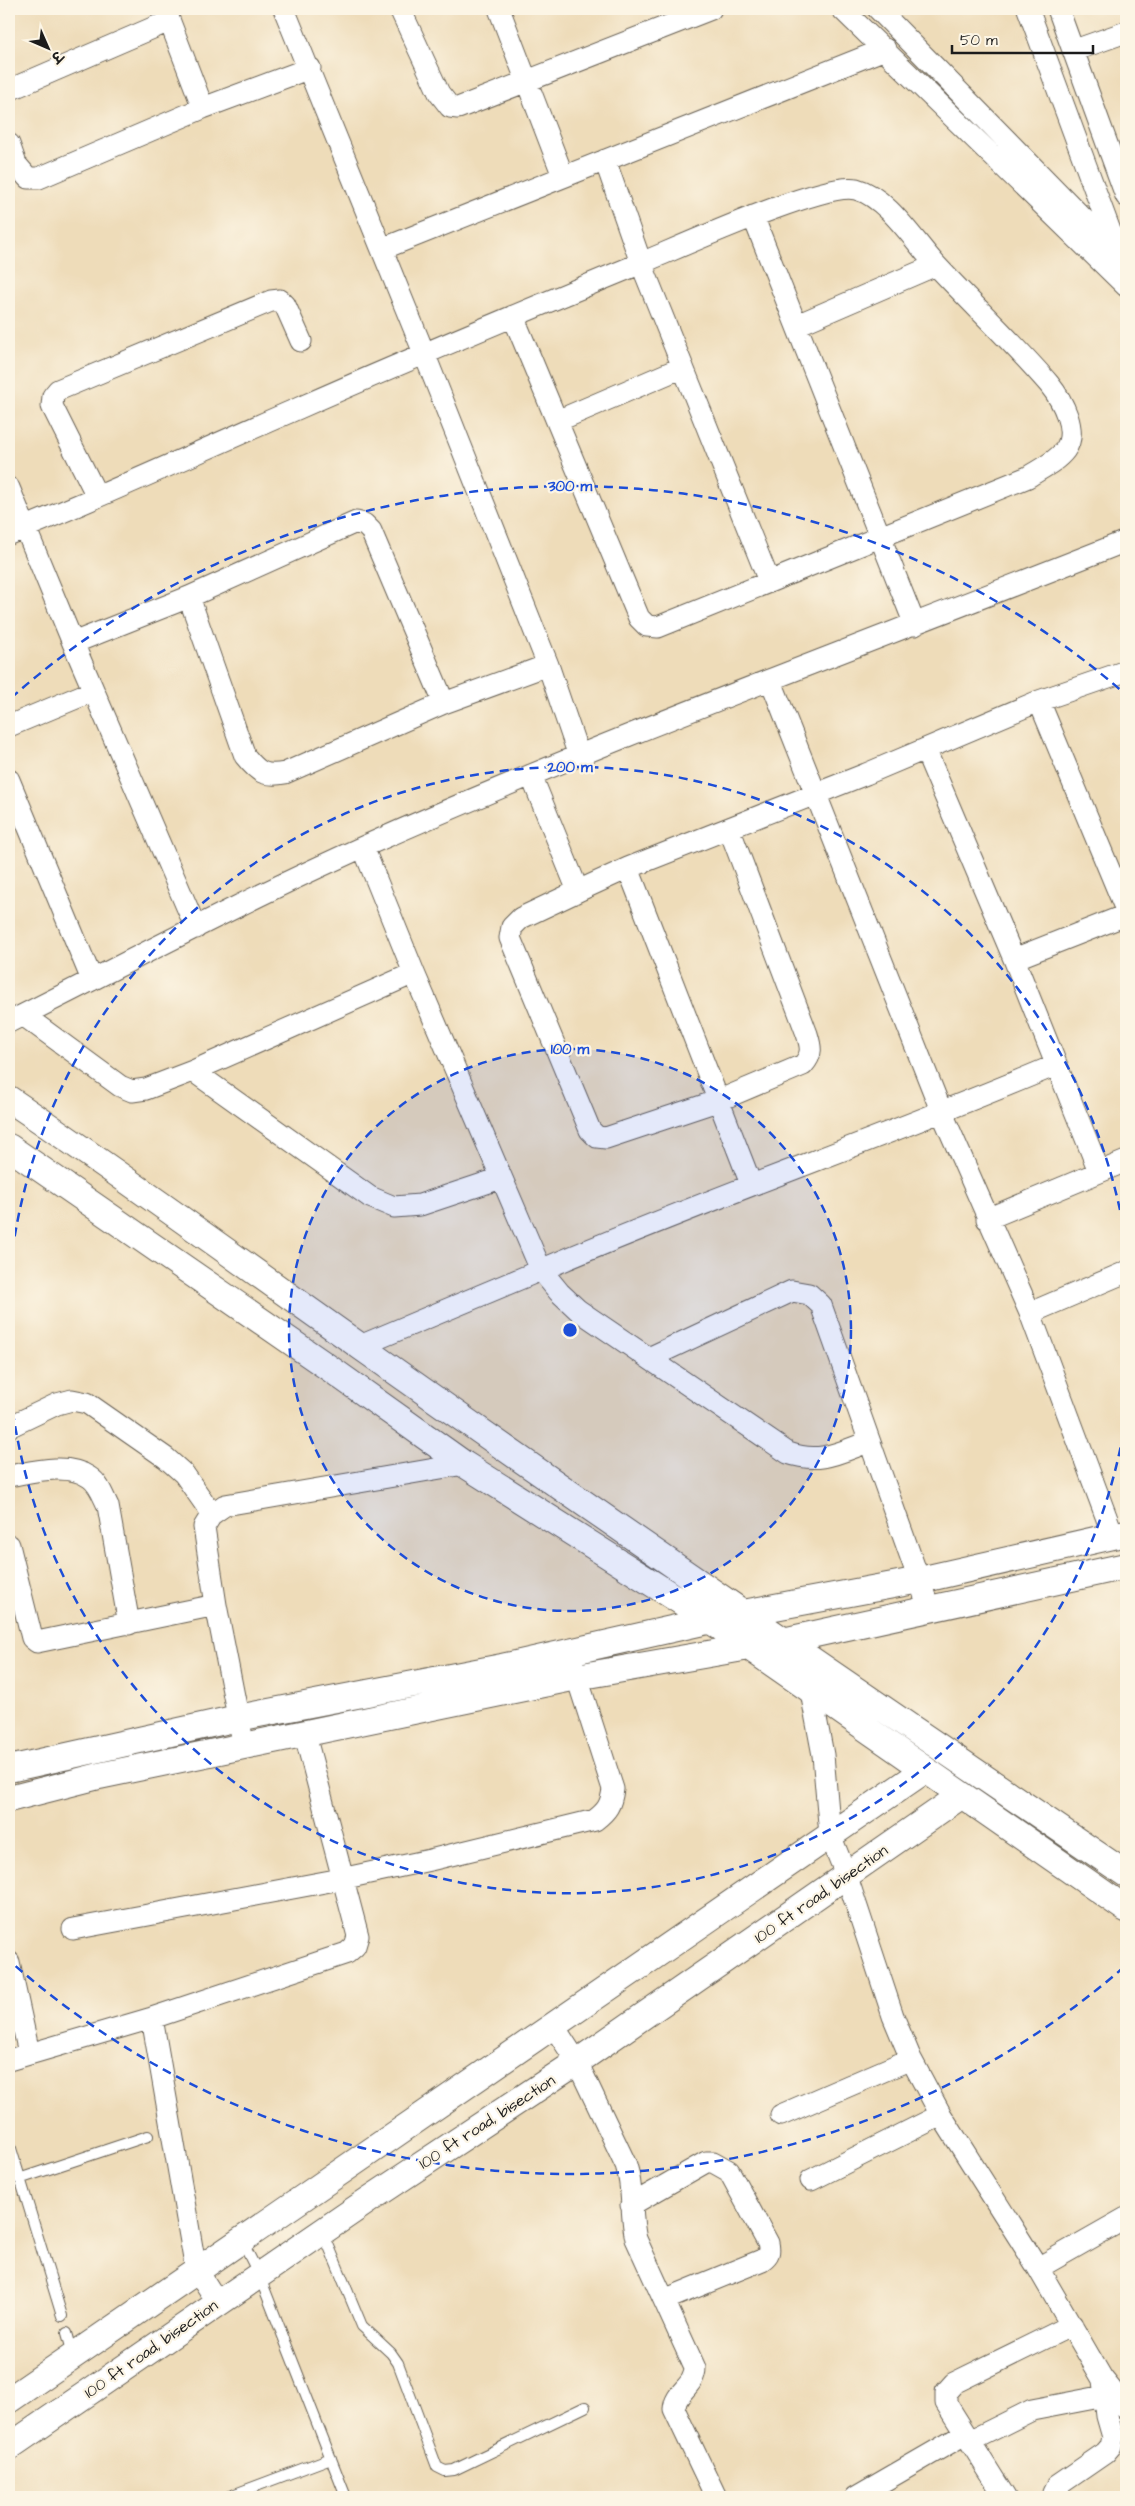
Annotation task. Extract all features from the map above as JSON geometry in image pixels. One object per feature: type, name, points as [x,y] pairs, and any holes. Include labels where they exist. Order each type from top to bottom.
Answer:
[{"type":"street","points":[[284,9],[310,68],[548,665],[579,756]]},
{"type":"street","points":[[400,9],[439,93],[450,106],[458,108],[711,9]]},
{"type":"street","points":[[500,9],[563,176]]},
{"type":"street","points":[[1028,9],[1124,261]]},
{"type":"street","points":[[1058,9],[1119,151],[1126,196]]},
{"type":"street","points":[[868,32],[885,11],[1124,261]]},
{"type":"street","points":[[851,12],[885,49],[1126,286]]},
{"type":"street","points":[[9,90],[167,15],[203,108]]},
{"type":"street","points":[[1075,50],[1126,32]]},
{"type":"street","points":[[382,249],[885,49]]},
{"type":"street","points":[[9,144],[21,172],[28,178],[39,178],[203,108],[310,68]]},
{"type":"street","points":[[605,160],[641,263],[769,581]]},
{"type":"street","points":[[17,531],[424,353],[753,216],[834,189],[852,188],[870,194],[883,205],[936,265],[1026,357],[1053,390],[1066,413],[1071,434],[1066,449],[1054,460],[1028,477],[658,627],[647,626],[639,618],[513,316]]},
{"type":"street","points":[[753,216],[915,625]]},
{"type":"street","points":[[797,325],[936,265]]},
{"type":"street","points":[[97,496],[52,406],[53,396],[58,390],[272,301],[280,300],[285,305],[300,341]]},
{"type":"street","points":[[557,421],[683,367]]},
{"type":"street","points":[[9,488],[17,531],[73,643],[196,928]]},
{"type":"street","points":[[73,643],[189,597],[356,522],[364,524],[371,530],[444,703]]},
{"type":"street","points":[[16,1019],[196,928],[363,847],[531,775],[1126,541]]},
{"type":"street","points":[[189,597],[245,756],[257,771],[272,776],[285,773],[444,703],[548,665]]},
{"type":"street","points":[[729,828],[811,1048],[811,1057],[803,1064],[720,1100],[606,1138],[597,1137],[590,1130],[510,938],[512,927],[521,918],[628,868],[925,750],[1039,701],[1126,671]]},
{"type":"street","points":[[9,1769],[238,1718],[570,1652],[710,1620],[920,1580],[1120,1534],[1030,1314],[942,1113],[771,680]]},
{"type":"street","points":[[9,726],[93,691]]},
{"type":"street","points":[[1039,701],[1126,910]]},
{"type":"street","points":[[925,750],[1014,958],[1099,1171]]},
{"type":"street","points":[[531,775],[578,891]]},
{"type":"street","points":[[9,780],[92,980]]},
{"type":"street","points":[[363,847],[414,973],[541,1270],[559,1292],[578,1310],[651,1357],[788,1453],[805,1459],[826,1457],[868,1442]]},
{"type":"street","points":[[628,868],[720,1100],[751,1184]]},
{"type":"street","points":[[1014,958],[1126,915]]},
{"type":"street","points":[[16,1019],[120,1086],[132,1091],[146,1089],[192,1071],[414,973]]},
{"type":"street","points":[[360,1346],[649,1224],[942,1113],[1056,1064]]},
{"type":"street","points":[[192,1071],[370,1197],[394,1207],[420,1205],[501,1178]]},
{"type":"street","points":[[9,1099],[117,1172],[360,1346],[744,1613],[1126,1874]]},
{"type":"street","points":[[9,1147],[332,1370],[464,1464],[710,1620],[810,1692],[1126,1909]]},
{"type":"street","points":[[987,1219],[1126,1161]]},
{"type":"street","points":[[1030,1314],[1126,1272]]},
{"type":"street","points":[[651,1357],[792,1291],[810,1294],[821,1305],[868,1442],[929,1608]]},
{"type":"street","points":[[9,1427],[57,1404],[72,1400],[87,1403],[166,1458],[184,1474],[212,1514]]},
{"type":"street","points":[[244,1747],[216,1606],[204,1526],[212,1514],[225,1505],[464,1464]]},
{"type":"street","points":[[10,1471],[76,1471],[90,1477],[100,1489],[108,1506],[129,1624]]},
{"type":"street","points":[[9,1545],[32,1638],[37,1642],[216,1606]]},
{"type":"street","points":[[9,1799],[100,1776],[576,1678],[747,1648],[1126,1566]]},
{"type":"street","points":[[74,1929],[341,1879],[430,1860],[595,1820],[606,1812],[612,1803],[613,1789],[576,1678],[570,1652]]},
{"type":"street","points":[[824,1668],[810,1692],[823,1755],[830,1835],[847,1877],[893,2016],[911,2059],[940,2115],[1038,2268],[1072,2325],[1104,2387],[1126,2408]]},
{"type":"street","points":[[9,2060],[152,2018],[347,1953],[355,1946],[358,1936],[341,1879],[305,1735]]},
{"type":"street","points":[[9,2400],[70,2344],[197,2270],[925,1770]]},
{"type":"street","name":"100 ft road, bisection","points":[[9,2447],[259,2275],[578,2062],[847,1877],[962,1795]]},
{"type":"street","points":[[9,1962],[29,2053]]},
{"type":"street","points":[[152,2018],[182,2195],[197,2270],[218,2303]]},
{"type":"street","points":[[553,2025],[578,2062],[626,2165],[632,2183],[631,2218],[636,2239],[695,2368],[692,2382],[676,2399],[674,2409],[716,2497]]},
{"type":"street","points":[[781,2115],[911,2059]]},
{"type":"street","points":[[810,2180],[940,2115]]},
{"type":"street","points":[[632,2205],[706,2162],[713,2162],[729,2171],[768,2243],[770,2250],[768,2255],[762,2260],[664,2300]]},
{"type":"street","points":[[1038,2268],[1126,2218]]},
{"type":"street","points":[[1005,2497],[946,2403],[945,2397],[949,2387],[1072,2325]]},
{"type":"street","points":[[856,2497],[968,2438],[1032,2410],[1104,2387]]},
{"type":"street","points":[[1057,2497],[1054,2492],[1057,2486],[1105,2453],[1111,2446],[1113,2437],[1107,2416],[1104,2387]]},
{"type":"lane","points":[[19,2179],[148,2136]]},
{"type":"lane","points":[[9,2142],[62,2316]]},
{"type":"lane","points":[[323,2232],[362,2326],[398,2363],[438,2467],[445,2471],[454,2470],[585,2407]]},
{"type":"lane","points":[[241,2240],[259,2275],[346,2497]]},
{"type":"lane","points":[[228,2497],[331,2458]]}]
